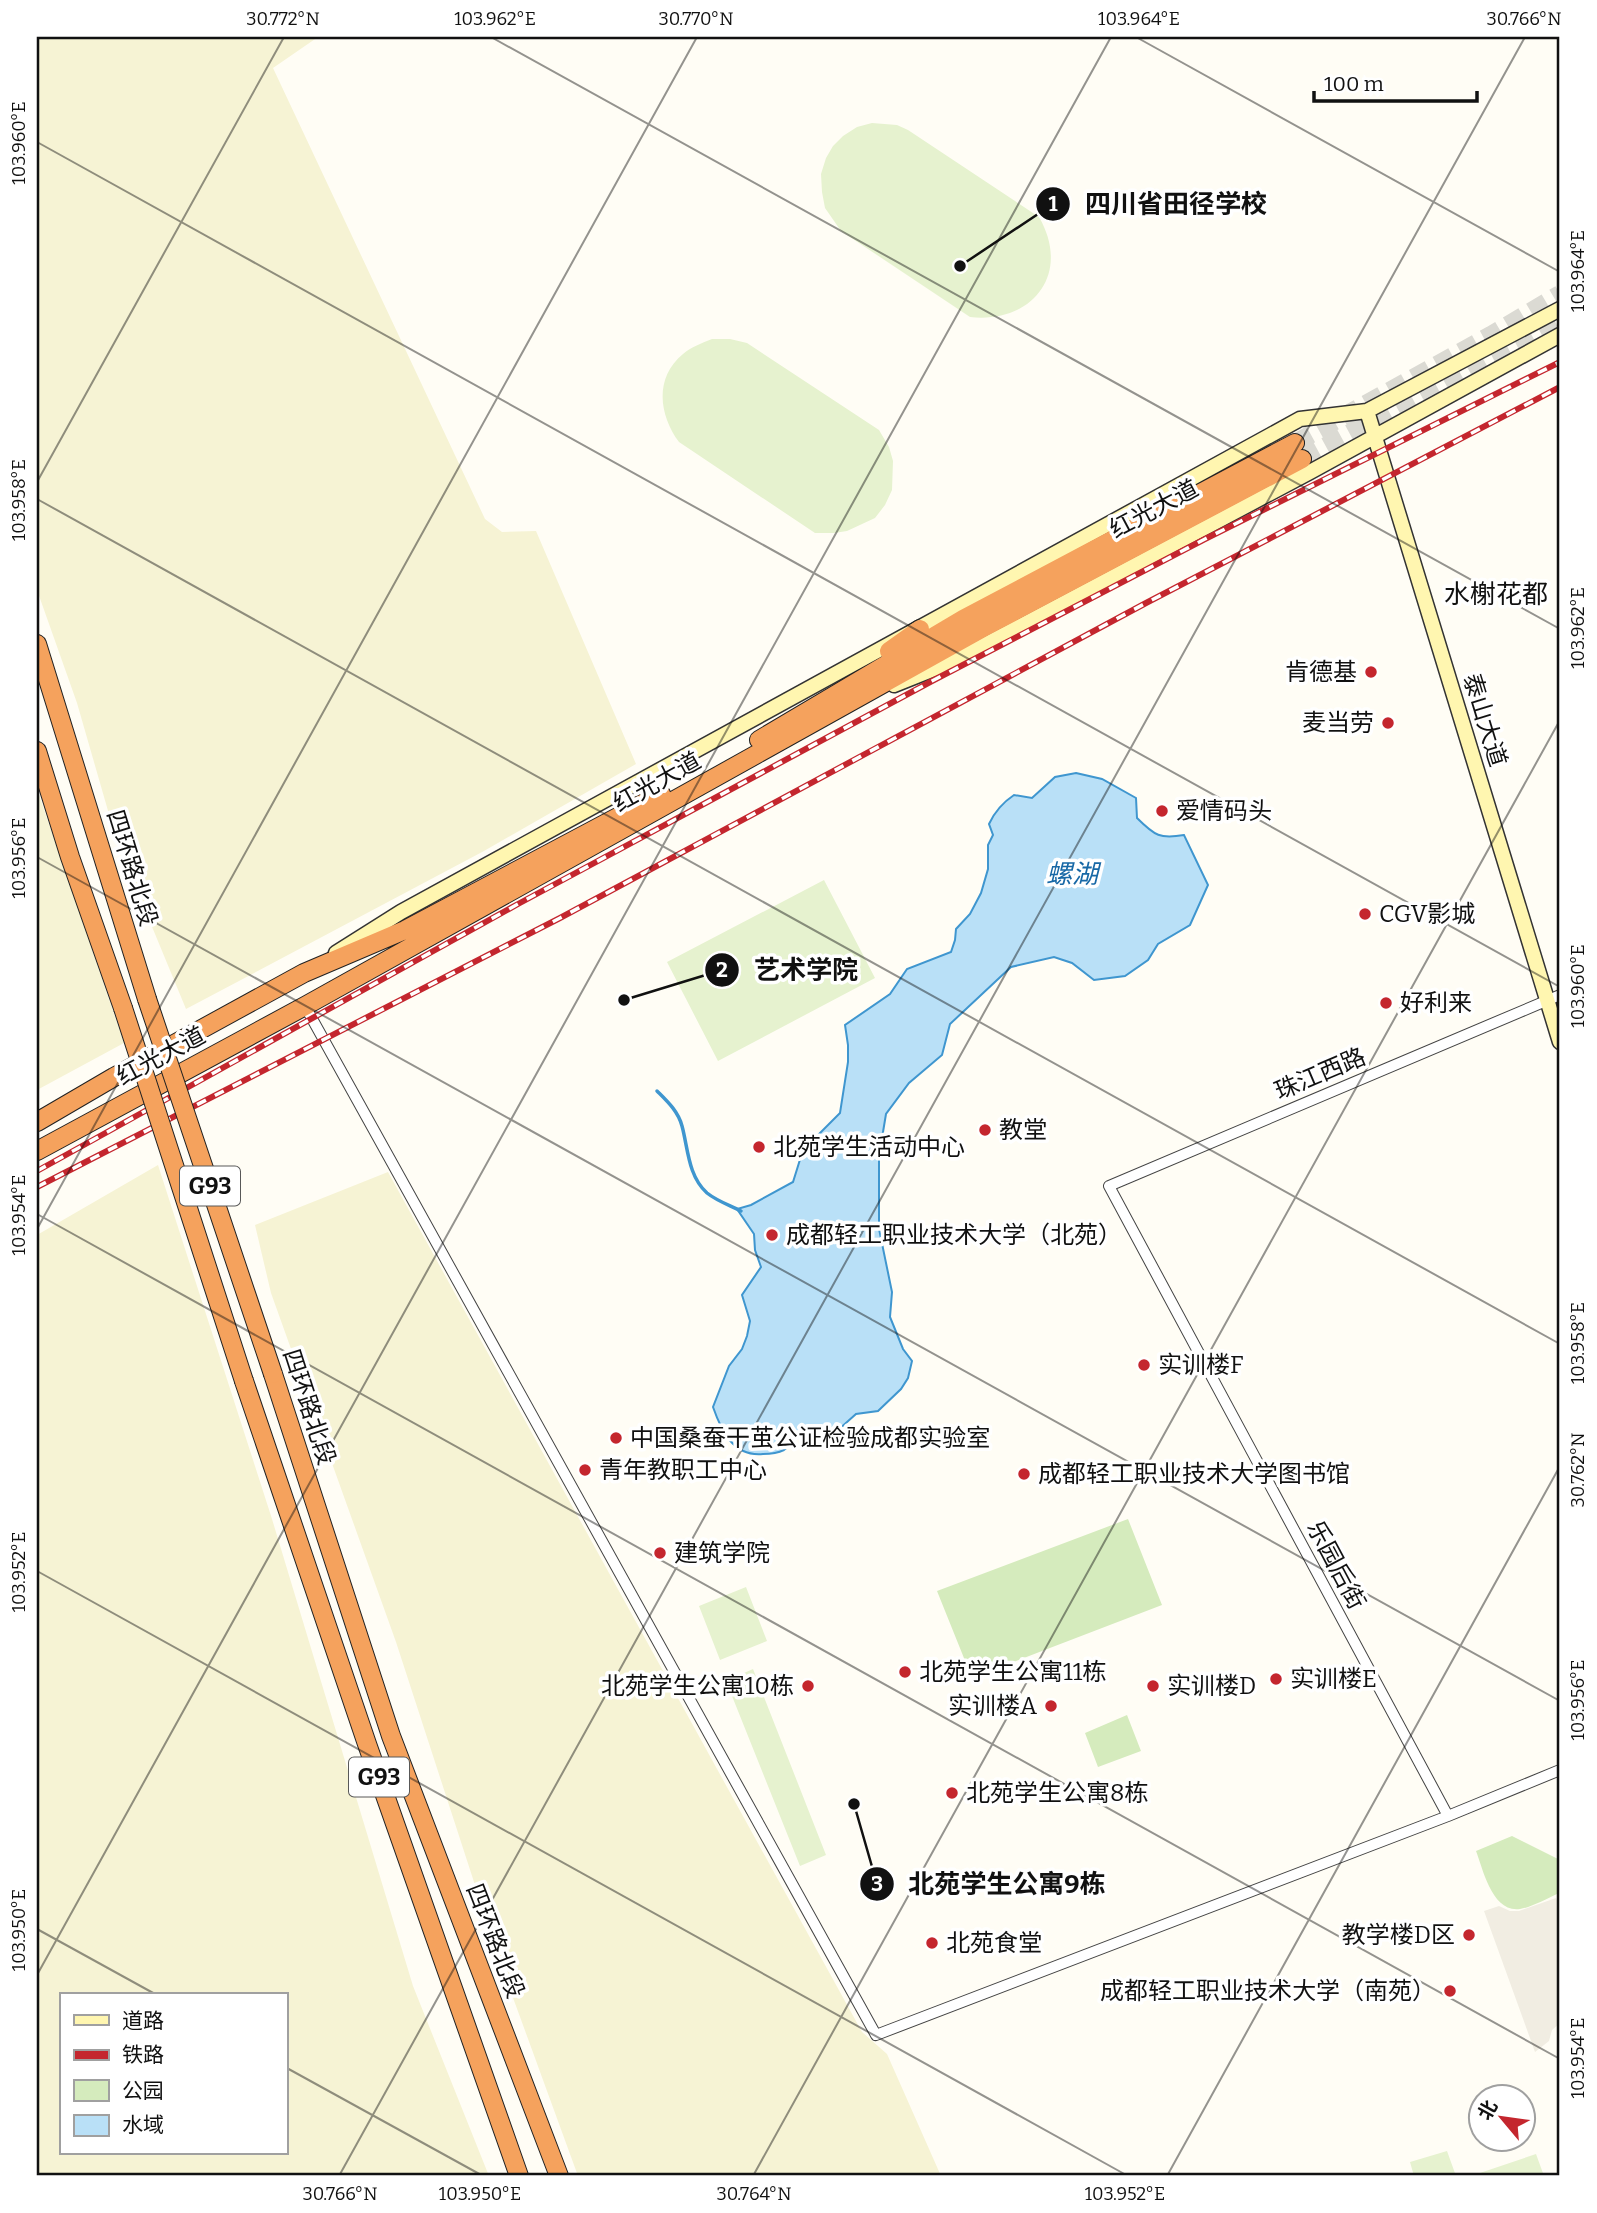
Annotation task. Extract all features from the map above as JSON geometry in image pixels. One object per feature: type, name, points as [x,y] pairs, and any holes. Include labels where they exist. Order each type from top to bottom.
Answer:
[{"type":"highway","name":"红光大道","points":[[37,1122],[304,973],[418,924],[725,760],[963,619],[1298,451],[305,1006],[37,1151]]},
{"type":"highway","points":[[811,708],[920,629]]},
{"type":"highway","name":"四环路北段","points":[[37,644],[147,999],[391,1736],[559,2176]]},
{"type":"highway","name":"G93","points":[[37,751],[244,1381],[367,1744],[519,2175]]},
{"type":"main road","points":[[304,973],[401,912],[1300,419],[1367,411],[1560,309]]},
{"type":"main road","points":[[841,707],[954,661],[1310,472],[1560,335]]},
{"type":"main road","name":"泰山大道","points":[[1367,411],[1554,998],[1560,1042]]},
{"type":"street","name":"珠江西路","points":[[1109,1185],[1554,998]]},
{"type":"street","points":[[305,1006],[876,2035],[1448,1816],[1560,1770]]},
{"type":"street","name":"乐园后街","points":[[1109,1185],[1448,1816]]},
{"type":"shaded area","points":[[37,37],[318,37],[273,68],[485,519],[502,532],[536,531],[636,764],[484,851],[186,1009],[117,842],[77,703],[37,590]]},
{"type":"shaded area","points":[[37,789],[124,1043],[37,1090]]},
{"type":"shaded area","points":[[158,1165],[272,1519],[413,1986],[489,2176],[37,2176],[37,1235]]},
{"type":"shaded area","points":[[388,1172],[862,2032],[887,2054],[941,2176],[578,2176],[500,1962],[396,1642],[271,1293],[255,1225]]},
{"type":"shaded area","points":[[1556,1898],[1560,1907],[1560,2023],[1552,2030],[1549,2041],[1535,2052],[1484,1911],[1499,1906],[1510,1911],[1519,1911]]},
{"type":"green space","points":[[872,123],[897,125],[908,130],[1039,217],[1048,238],[1051,258],[1048,276],[1040,291],[1028,303],[1012,312],[992,317],[970,317],[841,231],[825,208],[821,174],[826,158],[843,136],[857,127]]},
{"type":"green space","points":[[712,339],[747,343],[879,430],[889,447],[893,461],[892,490],[875,518],[847,531],[815,533],[679,442],[664,409],[667,374],[683,354]]},
{"type":"green space","points":[[824,880],[875,978],[718,1061],[667,962]]},
{"type":"green space","points":[[1128,1519],[1162,1605],[972,1678],[937,1591]]},
{"type":"green space","points":[[746,1587],[767,1641],[720,1660],[699,1606]]},
{"type":"green space","points":[[753,1669],[826,1855],[800,1866],[726,1681]]},
{"type":"green space","points":[[1127,1715],[1141,1751],[1098,1767],[1085,1733]]},
{"type":"green space","points":[[1512,1836],[1560,1860],[1560,1903],[1557,1894],[1520,1909],[1502,1904],[1496,1897],[1476,1851]]},
{"type":"green space","points":[[1447,2151],[1456,2176],[1414,2176],[1410,2162]]},
{"type":"green space","points":[[1536,2154],[1544,2176],[1471,2176]]},
{"type":"water","name":"螺湖","points":[[1076,773],[1102,779],[1136,798],[1137,818],[1158,835],[1184,835],[1208,885],[1190,925],[1158,944],[1148,960],[1125,976],[1094,980],[1072,963],[1054,957],[1011,967],[950,1024],[942,1055],[909,1083],[886,1114],[879,1156],[879,1229],[892,1292],[890,1317],[903,1349],[912,1361],[908,1378],[901,1389],[878,1411],[856,1414],[837,1431],[819,1430],[808,1433],[776,1453],[753,1454],[744,1451],[736,1447],[724,1433],[713,1407],[729,1366],[742,1349],[747,1336],[750,1321],[742,1295],[761,1267],[755,1250],[754,1234],[737,1209],[751,1205],[793,1182],[803,1150],[840,1113],[848,1062],[845,1025],[890,994],[907,969],[951,952],[956,929],[970,914],[981,893],[988,869],[988,845],[993,835],[989,824],[996,811],[1014,795],[1032,798],[1055,777]]},
{"type":"waterway","points":[[657,1091],[678,1116],[692,1170],[701,1186],[707,1193],[741,1211]]},
{"type":"tunnel","points":[[1295,443],[1560,294]]},
{"type":"tunnel","points":[[1302,459],[1560,319]]},
{"type":"railway","points":[[37,1171],[518,904],[932,681],[1205,539],[1560,362]]},
{"type":"railway","points":[[37,1187],[560,918],[1146,603],[1560,387]]},
{"type":"place","name":"四川省田径学校","points":[[960,266]]},
{"type":"place","name":"肯德基","points":[[1371,672]]},
{"type":"place","name":"麦当劳","points":[[1388,723]]},
{"type":"place","name":"爱情码头","points":[[1162,811]]},
{"type":"place","name":"CGV影城","points":[[1365,914]]},
{"type":"place","name":"艺术学院","points":[[624,1000]]},
{"type":"place","name":"好利来","points":[[1386,1003]]},
{"type":"place","name":"教堂","points":[[985,1130]]},
{"type":"place","name":"北苑学生活动中心","points":[[759,1147]]},
{"type":"place","name":"成都轻工职业技术大学（北苑）","points":[[772,1235]]},
{"type":"place","name":"实训楼F","points":[[1144,1365]]},
{"type":"place","name":"中国桑蚕干茧公证检验成都实验室","points":[[616,1438]]},
{"type":"place","name":"青年教职工中心","points":[[585,1470]]},
{"type":"place","name":"成都轻工职业技术大学图书馆","points":[[1024,1474]]},
{"type":"place","name":"建筑学院","points":[[660,1553]]},
{"type":"place","name":"北苑学生公寓11栋","points":[[905,1672]]},
{"type":"place","name":"实训楼E","points":[[1276,1679]]},
{"type":"place","name":"北苑学生公寓10栋","points":[[808,1686]]},
{"type":"place","name":"实训楼D","points":[[1153,1686]]},
{"type":"place","name":"实训楼A","points":[[1051,1706]]},
{"type":"place","name":"北苑学生公寓8栋","points":[[952,1793]]},
{"type":"place","name":"北苑学生公寓9栋","points":[[854,1804]]},
{"type":"place","name":"教学楼D区","points":[[1469,1935]]},
{"type":"place","name":"北苑食堂","points":[[932,1943]]},
{"type":"place","name":"成都轻工职业技术大学（南苑）","points":[[1450,1991]]},
{"type":"district","name":"水榭花都","points":[[1496,594]]}]
